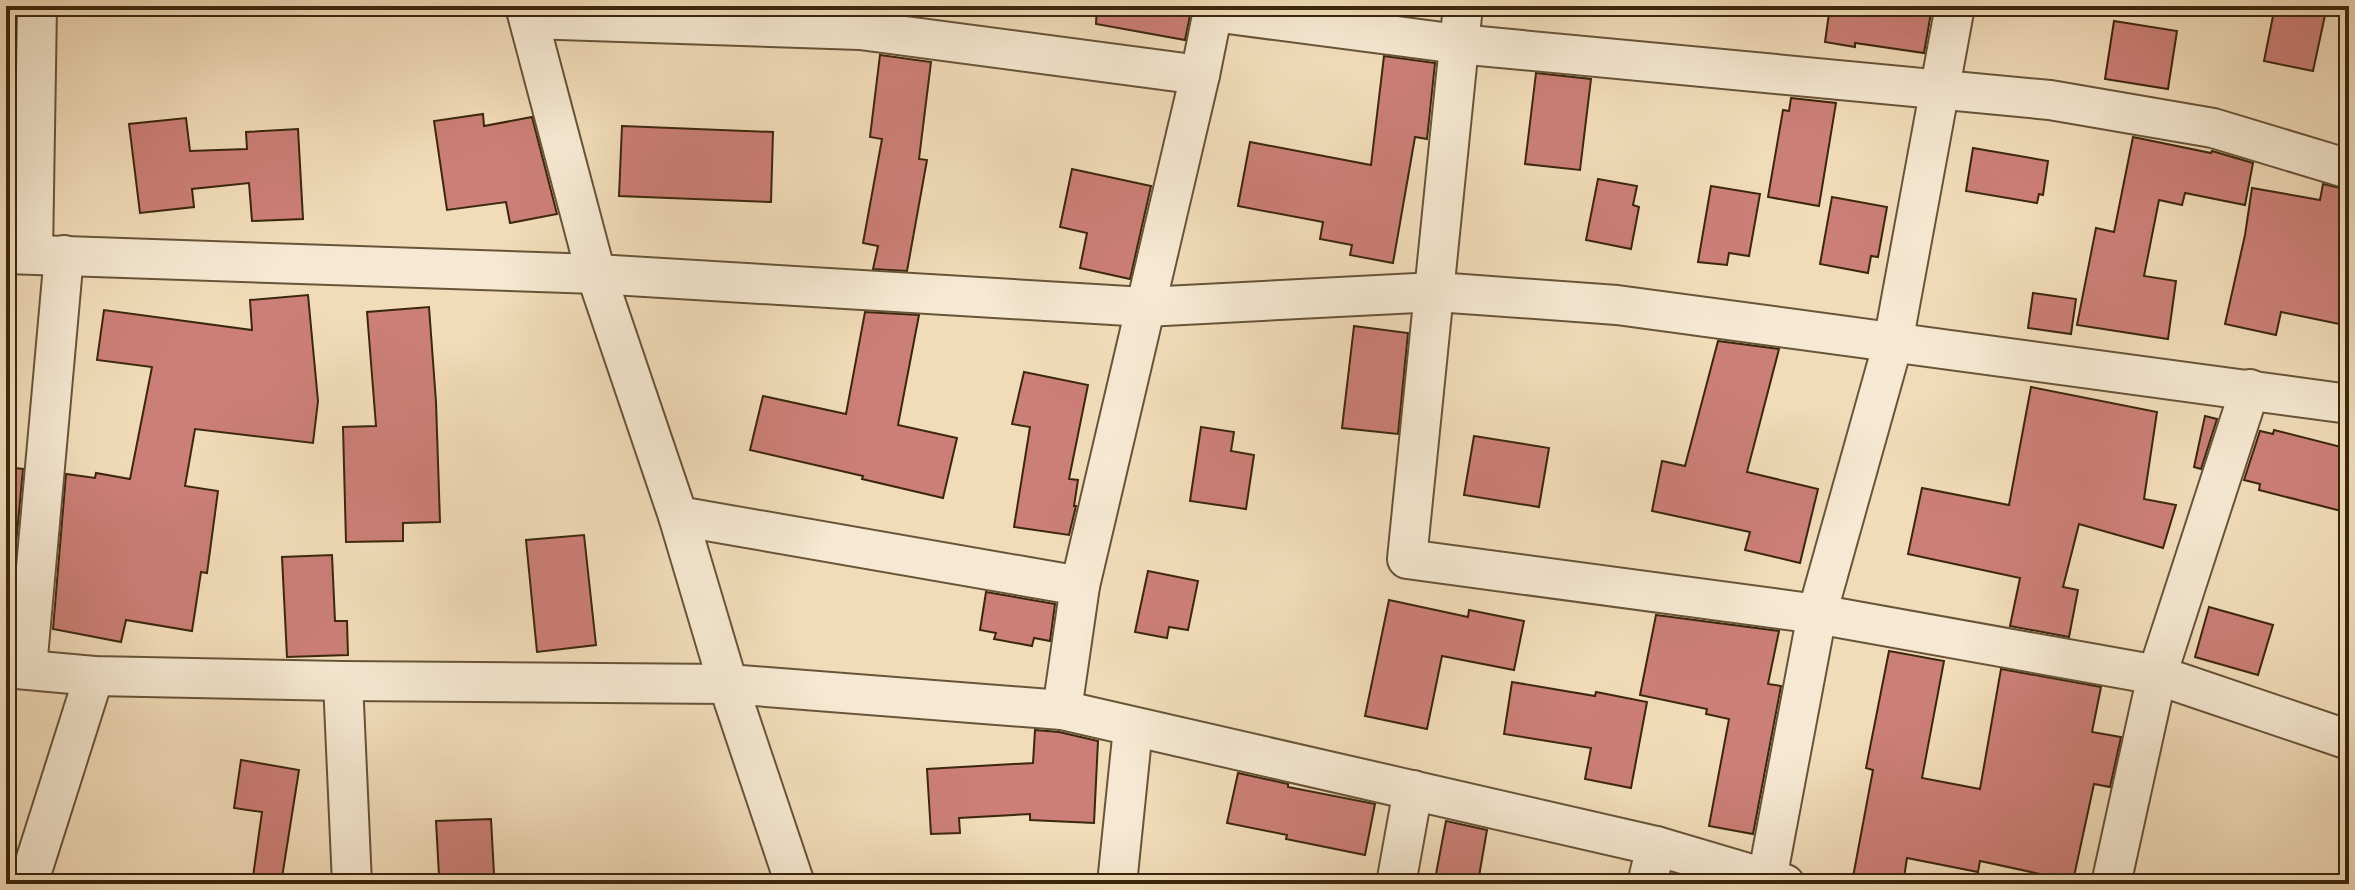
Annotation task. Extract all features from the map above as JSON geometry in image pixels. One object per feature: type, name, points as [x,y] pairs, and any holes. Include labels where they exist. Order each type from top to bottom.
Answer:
[{"type":"street","points":[[37,6],[34,254],[16,668],[94,676],[728,684],[1062,710],[1656,846],[1776,881],[1817,614],[1893,343],[1955,6]]},
{"type":"street","points":[[1463,6],[1407,559],[1817,614],[2157,675],[2349,740]]},
{"type":"street","points":[[1062,710],[1080,586],[1213,9],[1458,44],[2050,100],[2213,128],[2349,169]]},
{"type":"street","points":[[795,884],[728,684],[678,516],[596,274],[527,12],[861,18],[1200,75]]},
{"type":"street","points":[[34,254],[596,274],[1145,307],[1436,292],[1617,305],[2349,404]]},
{"type":"street","points":[[2111,884],[2157,675],[2250,389]]},
{"type":"street","points":[[678,516],[1080,586]]},
{"type":"street","points":[[28,884],[94,676]]},
{"type":"street","points":[[343,681],[352,884]]},
{"type":"street","points":[[1117,884],[1133,728]]},
{"type":"street","points":[[1396,884],[1413,790]]},
{"type":"street","points":[[1647,884],[1656,846]]},
{"type":"building","points":[[1097,6],[1192,6],[1185,40],[1096,24]]},
{"type":"building","points":[[1830,6],[1932,7],[1924,53],[1825,42]]},
{"type":"building","points":[[2275,6],[2327,6],[2313,71],[2264,61]]},
{"type":"building","points":[[2114,21],[2177,31],[2168,89],[2105,79]]},
{"type":"building","points":[[880,55],[931,62],[919,159],[927,160],[907,271],[873,269],[878,246],[863,243],[882,139],[870,137]]},
{"type":"building","points":[[1384,56],[1435,63],[1427,139],[1415,137],[1393,263],[1350,255],[1352,245],[1320,239],[1323,222],[1238,206],[1250,142],[1371,165]]},
{"type":"building","points":[[1536,73],[1591,79],[1580,170],[1525,164]]},
{"type":"building","points":[[1791,98],[1836,103],[1819,206],[1768,197],[1783,110],[1789,111]]},
{"type":"building","points":[[483,114],[484,126],[532,117],[557,214],[510,223],[506,202],[447,210],[434,121]]},
{"type":"building","points":[[186,118],[190,151],[247,149],[246,132],[298,129],[303,219],[252,221],[249,183],[192,189],[194,207],[140,213],[129,124]]},
{"type":"building","points":[[622,126],[773,132],[771,202],[619,196]]},
{"type":"building","points":[[2133,137],[2212,151],[2253,163],[2245,205],[2185,193],[2182,205],[2159,200],[2144,276],[2176,281],[2168,339],[2077,325],[2096,228],[2114,232]]},
{"type":"building","points":[[1973,148],[2048,161],[2043,195],[2039,194],[2037,203],[1966,191]]},
{"type":"building","points":[[1072,169],[1151,186],[1130,279],[1080,268],[1087,233],[1060,227]]},
{"type":"building","points":[[1598,179],[1637,186],[1633,205],[1639,207],[1631,249],[1586,240]]},
{"type":"building","points":[[2323,184],[2349,190],[2349,326],[2281,312],[2276,335],[2225,324],[2252,188],[2320,200]]},
{"type":"building","points":[[1711,186],[1760,194],[1749,256],[1729,253],[1727,265],[1698,262]]},
{"type":"building","points":[[1832,197],[1887,207],[1878,257],[1871,256],[1868,273],[1820,264]]},
{"type":"building","points":[[2033,293],[2076,299],[2071,334],[2028,328]]},
{"type":"building","points":[[308,295],[318,401],[313,443],[195,429],[185,486],[218,491],[207,573],[201,572],[192,631],[126,620],[121,642],[53,629],[66,474],[95,478],[96,473],[130,479],[152,367],[97,360],[104,310],[252,330],[250,300]]},
{"type":"building","points":[[429,307],[440,522],[403,523],[403,541],[346,542],[343,427],[376,426],[367,312]]},
{"type":"building","points":[[865,312],[919,315],[898,425],[957,438],[943,498],[750,450],[763,396],[846,414]]},
{"type":"building","points":[[1354,326],[1408,333],[1398,434],[1342,428]]},
{"type":"building","points":[[1718,341],[1779,349],[1747,472],[1818,489],[1800,563],[1745,550],[1750,532],[1652,511],[1662,461],[1685,466]]},
{"type":"building","points":[[1024,372],[1088,385],[1069,479],[1078,480],[1069,535],[1014,527],[1030,427],[1012,424]]},
{"type":"building","points":[[2031,387],[2157,412],[2144,499],[2176,505],[2163,548],[2079,524],[2063,587],[2078,590],[2069,637],[2010,626],[2020,578],[1908,554],[1922,488],[2009,505]]},
{"type":"building","points":[[2205,416],[2217,419],[2201,469],[2194,467]]},
{"type":"building","points":[[1201,427],[1234,432],[1231,451],[1254,455],[1246,509],[1190,501]]},
{"type":"building","points":[[2274,430],[2349,449],[2349,513],[2259,490],[2260,484],[2244,480],[2260,431],[2273,434]]},
{"type":"building","points":[[1474,436],[1549,448],[1539,507],[1464,495]]},
{"type":"building","points":[[6,467],[23,469],[9,620],[6,620]]},
{"type":"building","points":[[584,535],[596,645],[537,652],[526,540]]},
{"type":"building","points":[[332,555],[335,621],[347,621],[348,655],[287,657],[282,557]]},
{"type":"building","points":[[1148,571],[1198,581],[1188,630],[1169,627],[1167,638],[1135,632]]},
{"type":"building","points":[[986,592],[1055,604],[1050,641],[1034,638],[1032,646],[994,639],[996,633],[980,630]]},
{"type":"building","points":[[1389,600],[1468,617],[1469,610],[1524,621],[1514,670],[1442,656],[1427,729],[1365,716]]},
{"type":"building","points":[[2209,607],[2273,625],[2258,675],[2195,657]]},
{"type":"building","points":[[1656,615],[1779,631],[1768,684],[1781,686],[1753,834],[1709,826],[1729,719],[1706,714],[1707,709],[1640,695]]},
{"type":"building","points":[[1889,651],[1944,661],[1922,778],[1980,789],[2001,669],[2101,687],[2092,732],[2121,737],[2110,787],[2094,784],[2073,881],[1980,861],[1978,872],[1907,858],[1903,884],[1885,884],[1853,877],[1873,770],[1866,768]]},
{"type":"building","points":[[1512,682],[1595,696],[1596,692],[1647,702],[1631,788],[1585,779],[1591,748],[1504,734]]},
{"type":"building","points":[[1035,730],[1098,741],[1094,823],[1030,820],[1030,814],[959,818],[960,833],[931,834],[927,769],[1033,763]]},
{"type":"building","points":[[241,760],[299,770],[281,884],[252,884],[262,812],[234,808]]},
{"type":"building","points":[[1238,773],[1288,784],[1288,787],[1375,804],[1365,855],[1227,823]]},
{"type":"building","points":[[491,819],[494,874],[439,876],[436,821]]},
{"type":"building","points":[[1446,821],[1487,830],[1478,882],[1436,874]]}]
